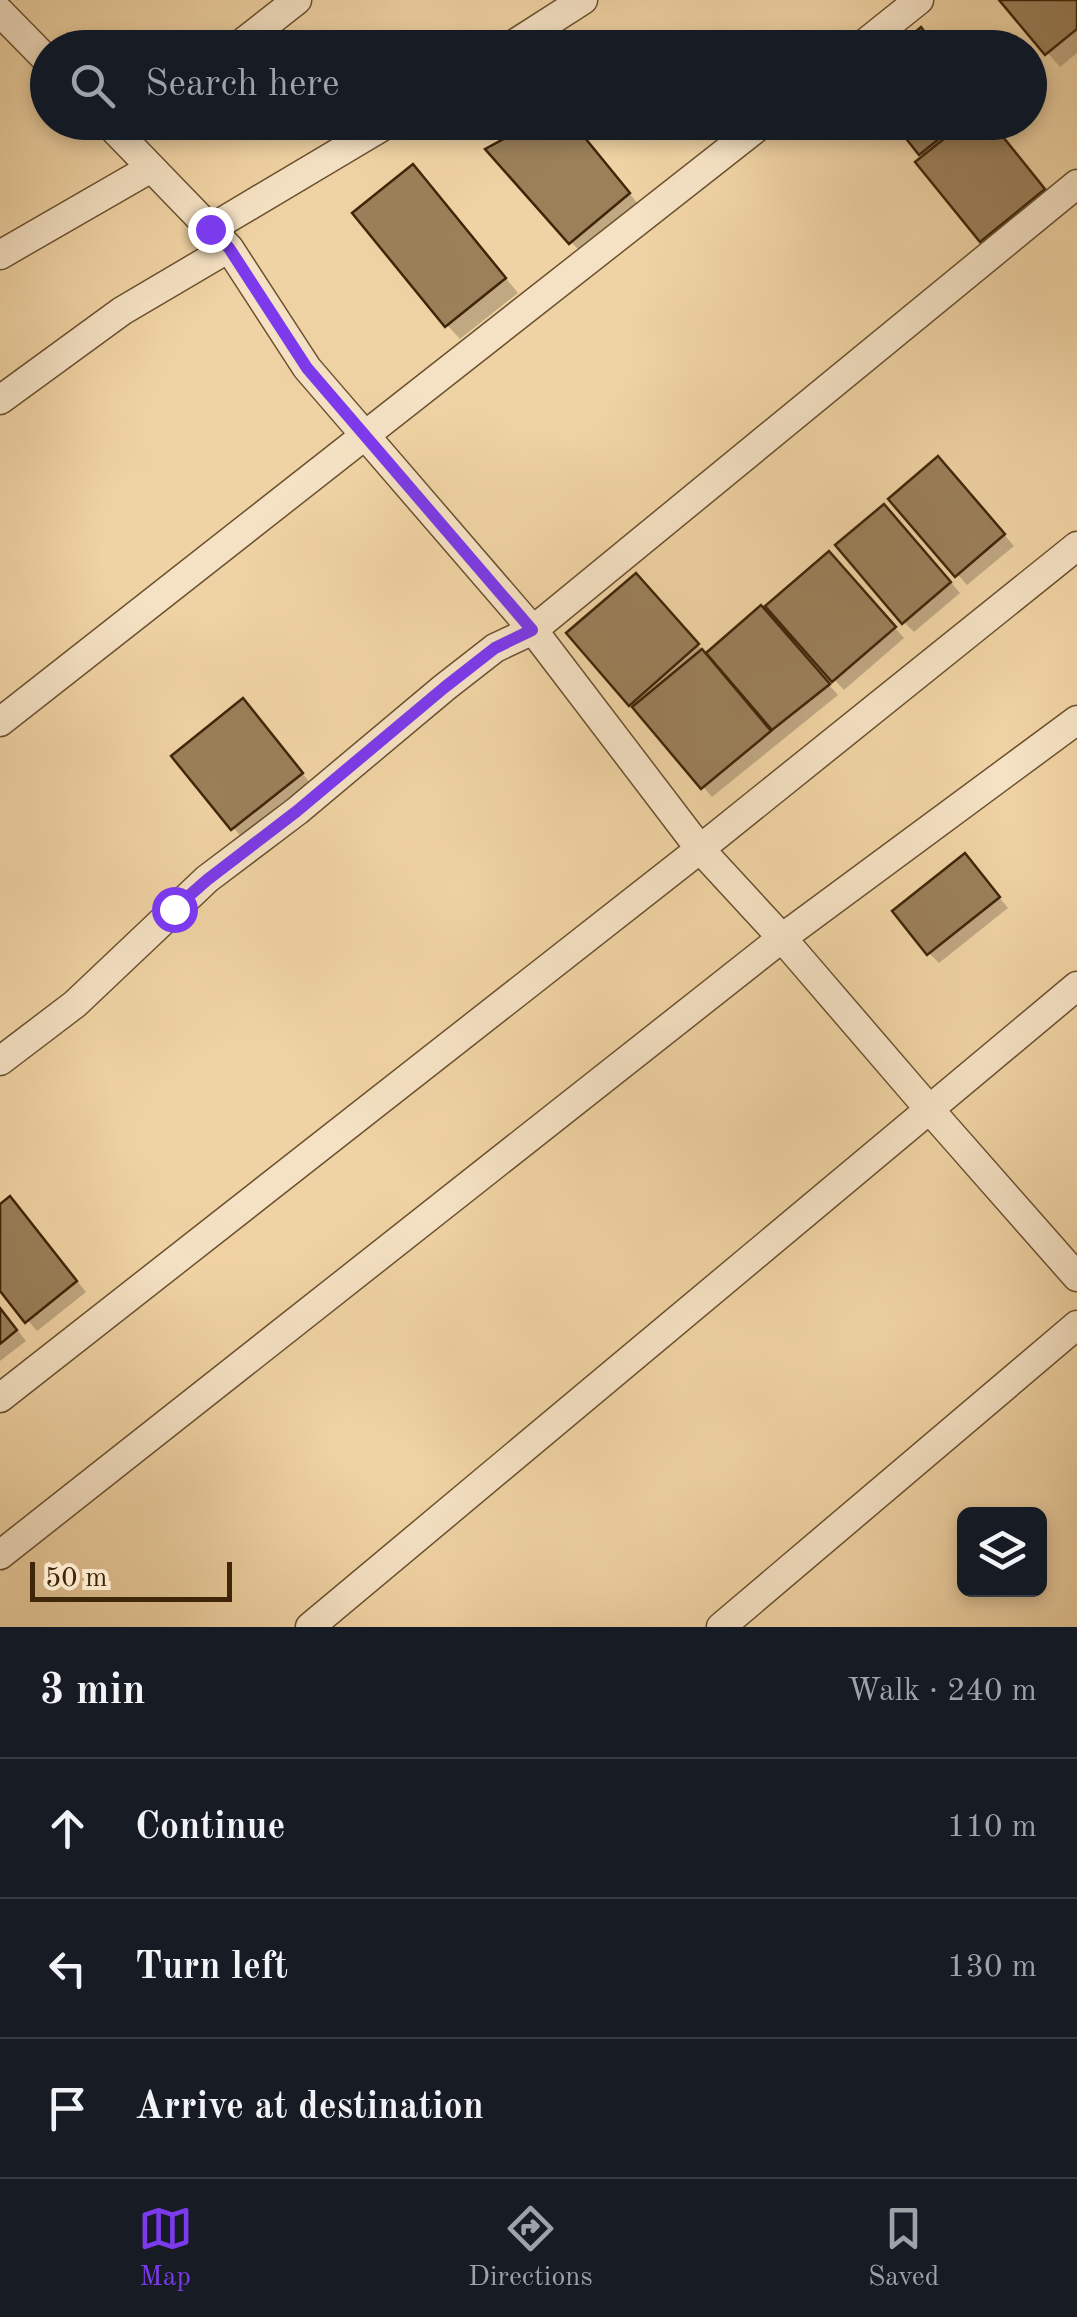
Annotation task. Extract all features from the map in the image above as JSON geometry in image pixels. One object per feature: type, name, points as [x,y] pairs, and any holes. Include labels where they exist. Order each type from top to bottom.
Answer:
[{"type":"street","points":[[259,30],[297,0]]},
{"type":"street","points":[[536,30],[583,0]]},
{"type":"street","points":[[882,30],[919,0]]},
{"type":"street","points":[[0,12],[30,43]]},
{"type":"street","points":[[131,140],[150,168],[220,239],[307,368],[532,630],[700,849],[1077,1277]]},
{"type":"street","points":[[0,400],[220,239],[364,140]]},
{"type":"street","points":[[0,722],[741,140]]},
{"type":"street","points":[[0,255],[150,168]]},
{"type":"street","points":[[0,1061],[75,1004],[207,880],[495,648],[532,630],[1077,184]]},
{"type":"street","points":[[0,1398],[700,849],[1077,546]]},
{"type":"street","points":[[0,1555],[782,938],[1077,720]]},
{"type":"street","points":[[310,1627],[1077,986]]},
{"type":"street","points":[[721,1627],[1077,1325]]},
{"type":"building","points":[[999,0],[1077,0],[1077,29],[1047,53],[1047,30],[1024,30]]},
{"type":"building","points":[[502,140],[587,140],[630,193],[569,244],[485,149]]},
{"type":"building","points":[[907,140],[938,140],[919,155]]},
{"type":"building","points":[[942,140],[1006,140],[1045,189],[980,242],[915,162]]},
{"type":"building","points":[[413,164],[506,278],[445,327],[352,213]]},
{"type":"building","points":[[938,456],[1005,534],[955,577],[888,499]]},
{"type":"building","points":[[884,504],[951,582],[902,624],[835,545]]},
{"type":"building","points":[[829,551],[896,627],[832,682],[765,606]]},
{"type":"building","points":[[636,573],[699,644],[629,706],[566,633]]},
{"type":"building","points":[[761,605],[830,684],[772,730],[706,653]]},
{"type":"building","points":[[702,649],[771,731],[701,789],[632,707]]},
{"type":"building","points":[[243,698],[303,773],[231,830],[171,756]]},
{"type":"building","points":[[965,853],[1000,897],[927,955],[892,911]]},
{"type":"building","points":[[10,1196],[77,1281],[25,1323],[0,1291],[0,1204]]},
{"type":"building","points":[[0,1308],[17,1330],[0,1344]]},
{"type":"route","points":[[174,909],[495,648],[532,630],[307,368],[229,248],[210,229]]}]
